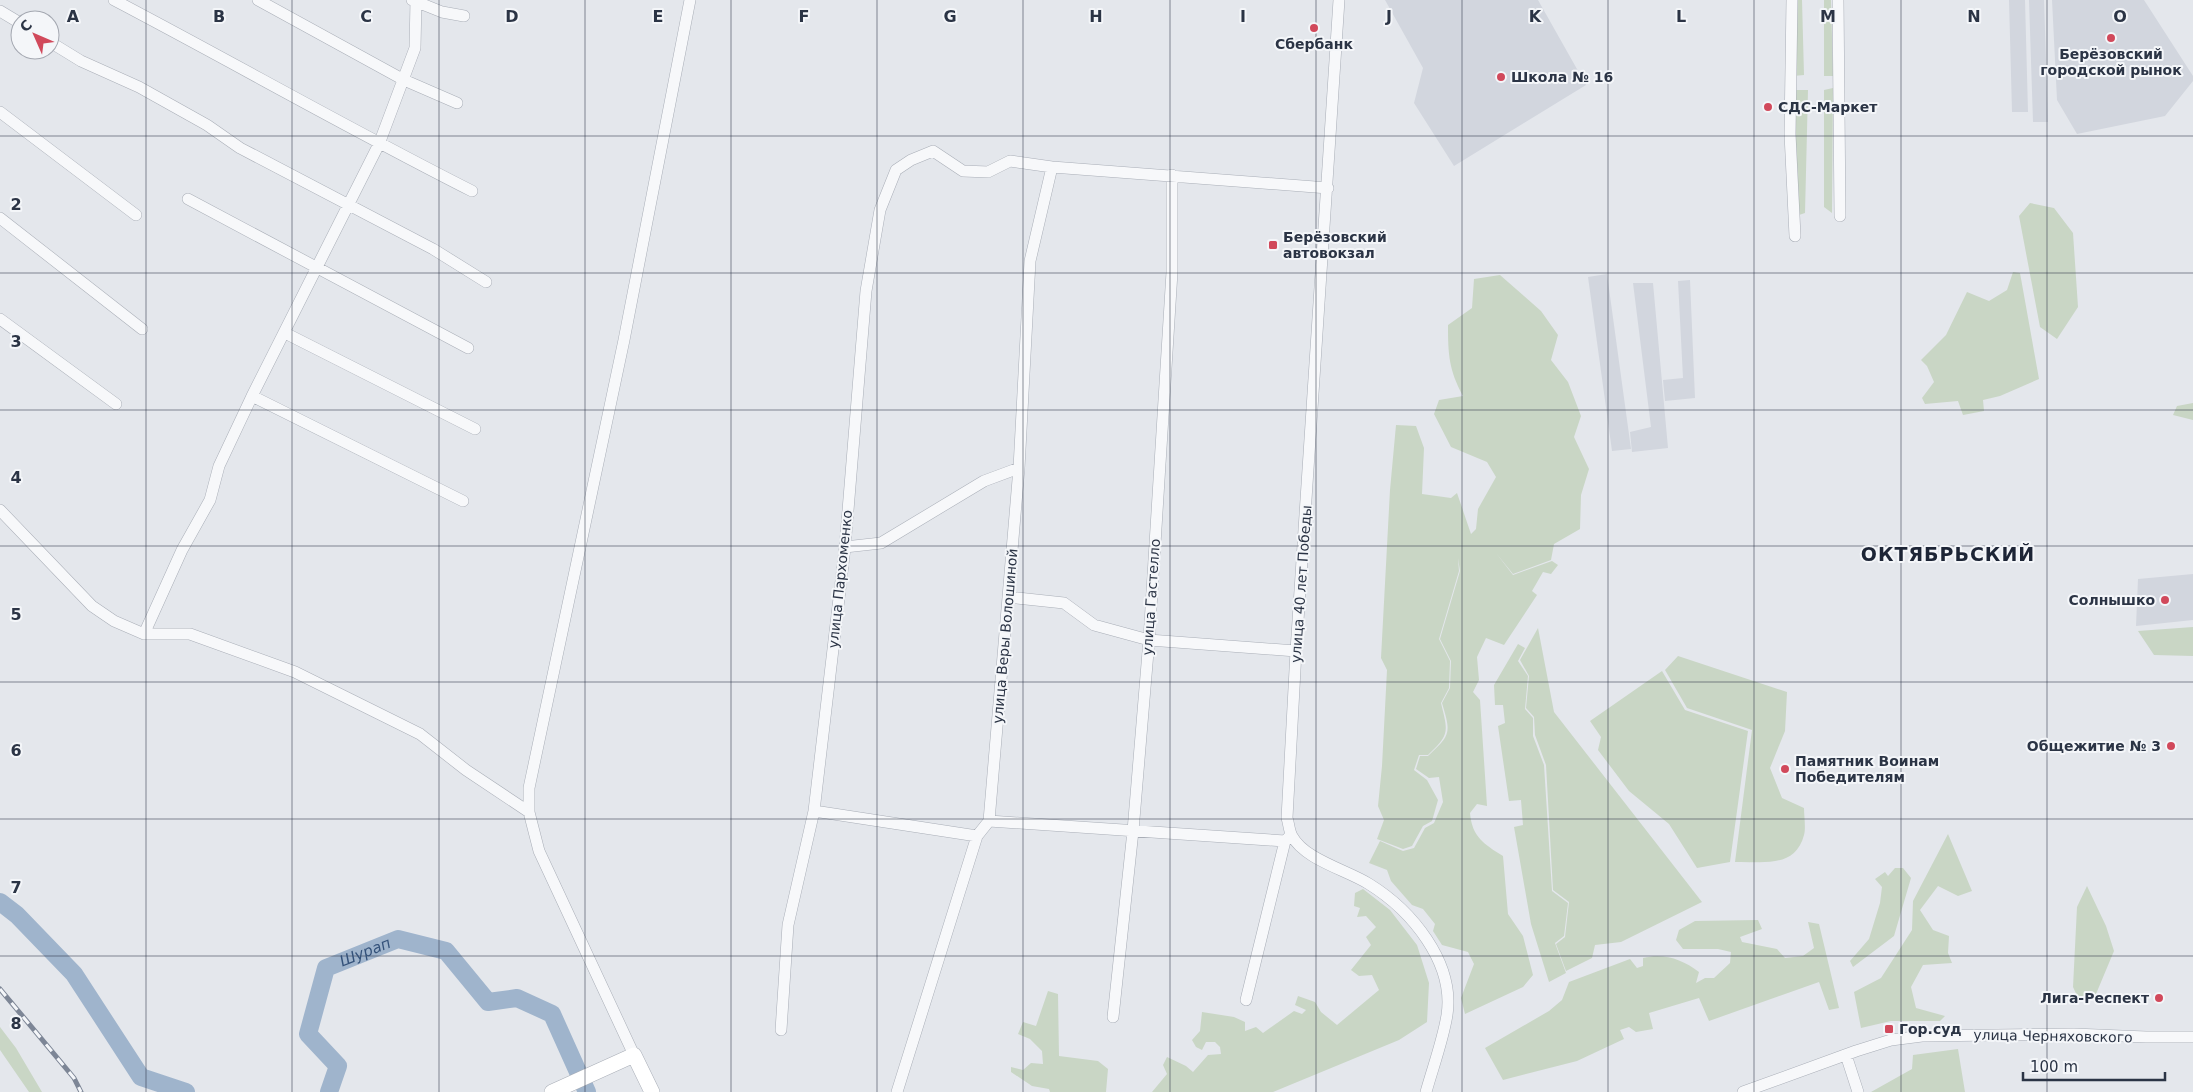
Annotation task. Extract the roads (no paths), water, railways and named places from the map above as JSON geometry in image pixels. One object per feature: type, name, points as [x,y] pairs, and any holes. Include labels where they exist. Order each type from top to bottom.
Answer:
[{"type":"main road","points":[[552,1092],[634,1055],[652,1092]]},
{"type":"street","points":[[114,0],[256,75],[378,144],[472,192]]},
{"type":"street","points":[[258,0],[404,80],[457,104]]},
{"type":"street","points":[[634,1055],[539,851],[528,812],[529,788],[624,340],[690,0]]},
{"type":"street","name":"улица 40 лет Победы","points":[[1246,1000],[1288,838],[1296,651],[1339,0]]},
{"type":"street","points":[[1792,0],[1790,134],[1795,236]]},
{"type":"street","points":[[1838,0],[1840,216]]},
{"type":"street","points":[[144,634],[186,542],[210,500],[219,466],[252,396],[378,144],[415,48],[415,1],[442,12],[464,16]]},
{"type":"street","points":[[60,48],[81,61],[139,87],[207,125],[240,148],[433,249],[486,282]]},
{"type":"street","points":[[0,112],[136,215]]},
{"type":"street","name":"улица Пархоменко","points":[[781,1030],[788,925],[814,810],[845,547],[866,291],[880,210],[896,170],[910,160],[933,151],[963,171],[988,172],[1010,161],[1052,167]]},
{"type":"street","points":[[1052,167],[1328,188]]},
{"type":"street","name":"улица Веры Волошиной","points":[[989,821],[1019,468],[1030,261],[1052,167]]},
{"type":"street","name":"улица Гастелло","points":[[1113,1017],[1133,831],[1149,640],[1172,272],[1172,175]]},
{"type":"street","points":[[188,199],[468,348]]},
{"type":"street","points":[[0,218],[142,329]]},
{"type":"street","points":[[0,319],[116,404]]},
{"type":"street","points":[[285,333],[475,429]]},
{"type":"street","points":[[252,396],[463,501]]},
{"type":"street","points":[[845,547],[881,542],[984,481],[1019,468]]},
{"type":"street","points":[[0,510],[92,606],[114,621],[144,634],[190,634],[295,672],[420,734],[466,770],[528,812]]},
{"type":"street","points":[[1008,597],[1064,603],[1094,625],[1149,640],[1296,651]]},
{"type":"street","points":[[814,810],[977,836]]},
{"type":"street","points":[[896,1092],[977,836],[989,821],[1133,831],[1288,838],[1312,855],[1369,884],[1398,907],[1419,929],[1437,957],[1446,987],[1447,1014],[1426,1092]]},
{"type":"street","name":"улица Черняховского","points":[[1743,1092],[1891,1040],[1922,1036],[2074,1034],[2193,1037]]},
{"type":"street","points":[[1846,1055],[1858,1092]]},
{"type":"waterway","name":"Шурап","points":[[0,902],[17,915],[74,974],[141,1077],[186,1092]]},
{"type":"waterway","name":"Шурап","points":[[329,1092],[338,1066],[308,1034],[326,968],[398,939],[446,951],[488,1002],[517,998],[552,1014],[587,1092]]},
{"type":"railway","points":[[0,989],[74,1078],[81,1092]]},
{"type":"place","name":"Сбербанк","points":[[1314,28]]},
{"type":"place","name":"Берёзовский городской рынок","points":[[2111,38]]},
{"type":"place","name":"Школа № 16","points":[[1501,77]]},
{"type":"place","name":"СДС-Маркет","points":[[1768,107]]},
{"type":"place","name":"Берёзовский автовокзал","points":[[1273,245]]},
{"type":"place","name":"Солнышко","points":[[2165,600]]},
{"type":"place","name":"Общежитие № 3","points":[[2171,746]]},
{"type":"place","name":"Памятник Воинам Победителям","points":[[1785,769]]},
{"type":"place","name":"Лига-Респект","points":[[2159,998]]},
{"type":"place","name":"Гор.суд","points":[[1889,1029]]},
{"type":"district","name":"ОКТЯБРЬСКИЙ","points":[[1948,554]]}]
